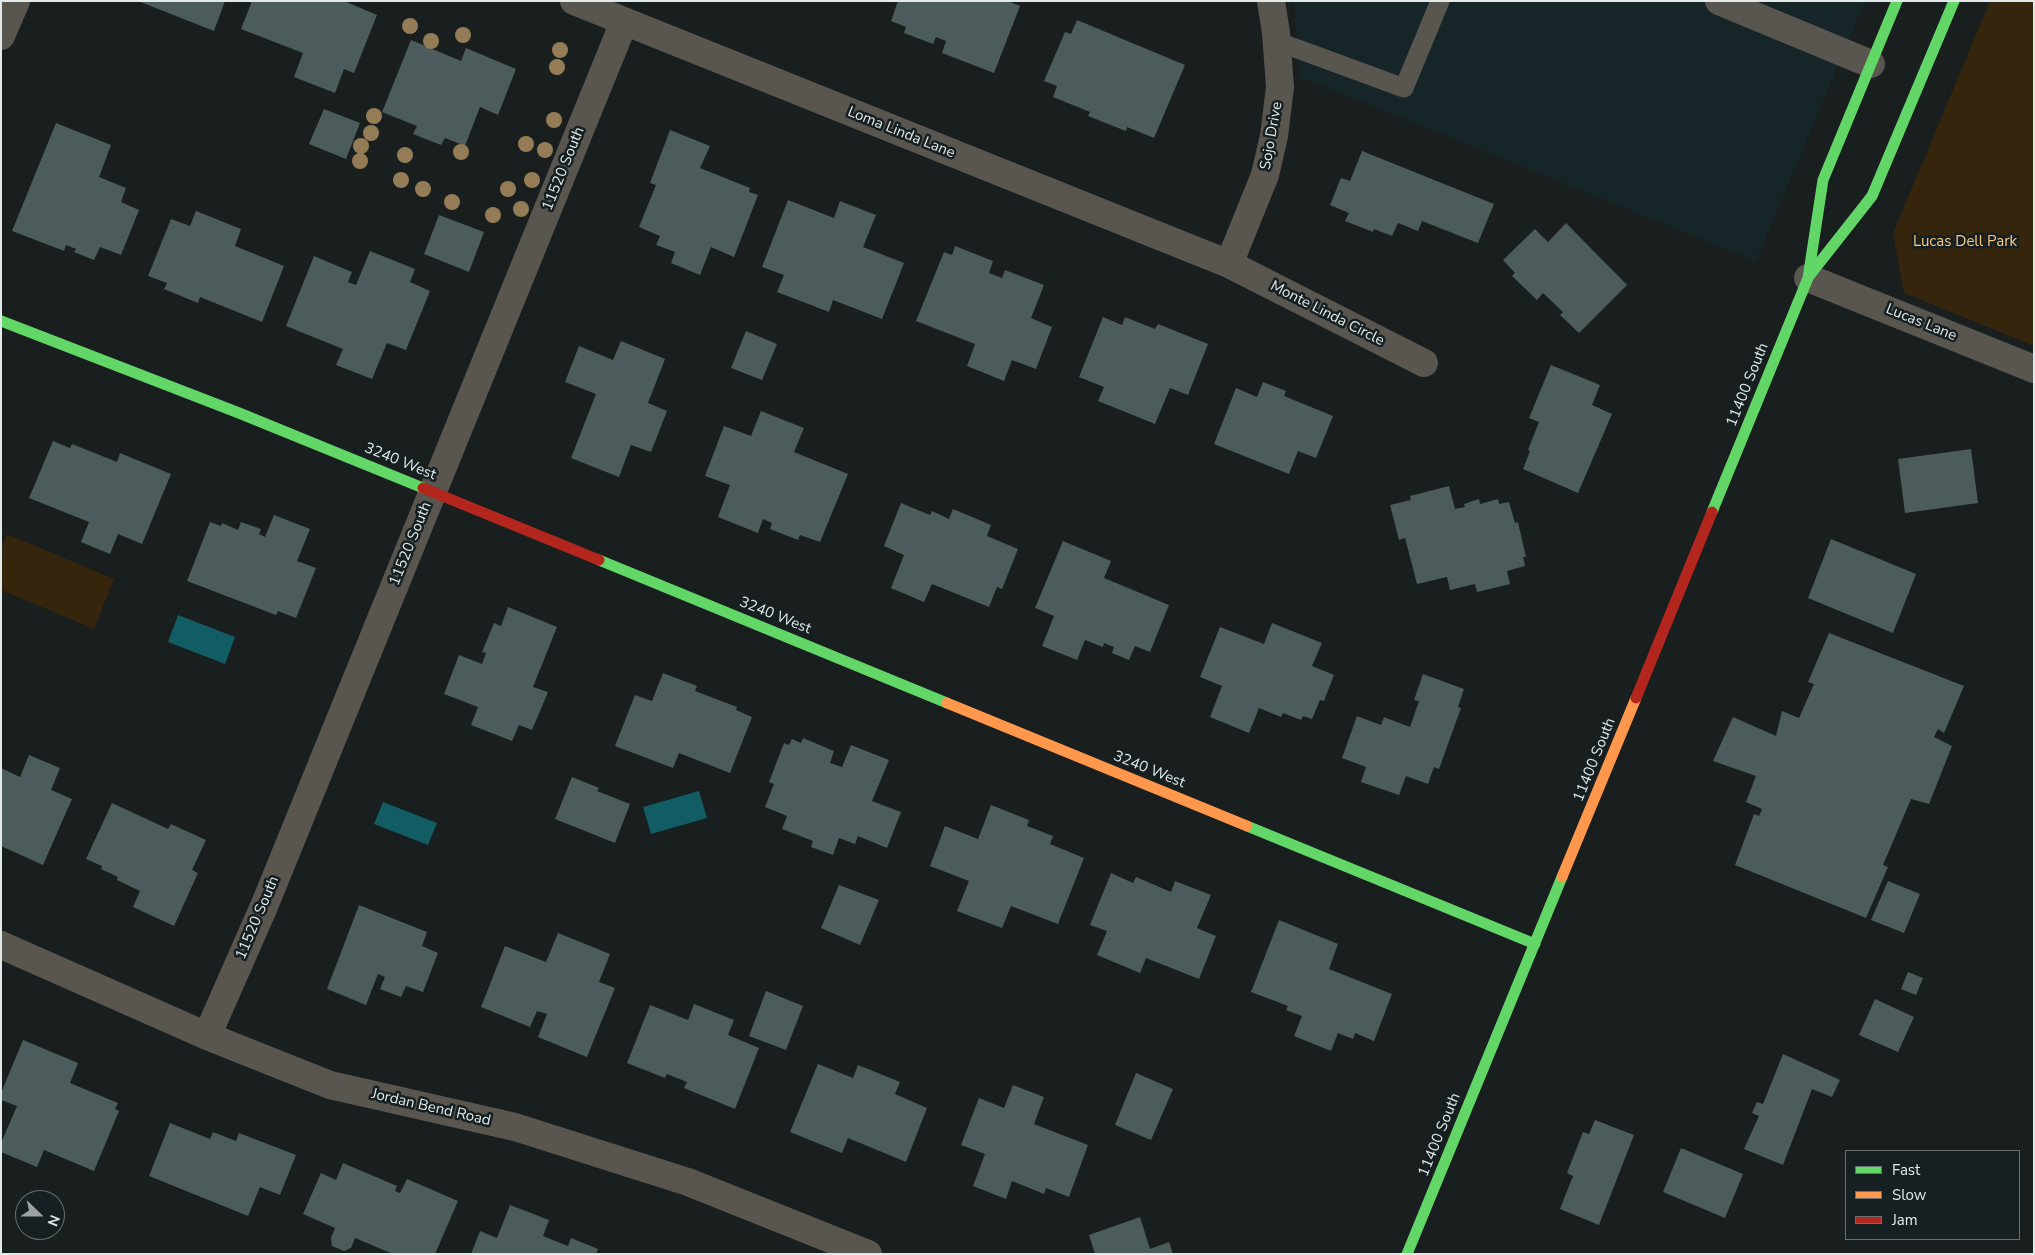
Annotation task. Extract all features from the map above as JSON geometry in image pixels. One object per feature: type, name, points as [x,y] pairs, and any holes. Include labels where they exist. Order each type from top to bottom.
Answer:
[{"type":"main road","name":"11400 South","points":[[1407,1254],[1808,278],[1822,180],[1897,1]]},
{"type":"main road","name":"11400 South","points":[[1808,278],[1872,196],[1954,1]]},
{"type":"main road","name":"3240 West","points":[[1,321],[239,413],[1535,944]]},
{"type":"street","points":[[1,36],[16,1]]},
{"type":"street","name":"Loma Linda Lane","points":[[574,1],[1229,264]]},
{"type":"street","name":"Sojo Drive","points":[[1229,264],[1265,175],[1274,136],[1280,87],[1271,1]]},
{"type":"street","points":[[1719,1],[1871,64]]},
{"type":"street","name":"11520 South","points":[[207,1036],[265,904],[624,22]]},
{"type":"street","name":"Monte Linda Circle","points":[[1229,264],[1424,363]]},
{"type":"street","name":"Lucas Lane","points":[[1808,278],[2034,369]]},
{"type":"street","name":"Jordan Bend Road","points":[[1,945],[207,1036],[330,1085],[515,1127],[688,1182],[868,1254]]},
{"type":"lane","points":[[1276,41],[1404,88],[1440,1]]},
{"type":"shaded area","points":[[1294,1],[1865,1],[1756,261],[1300,77]]},
{"type":"green space","name":"Lucas Dell Park","points":[[1990,1],[2034,1],[2034,346],[1904,293],[1893,233]]},
{"type":"green space","points":[[7,534],[114,579],[94,629],[1,590],[1,549]]},
{"type":"water","points":[[178,615],[235,637],[225,664],[168,642]]},
{"type":"water","points":[[699,791],[707,818],[651,834],[643,807]]},
{"type":"water","points":[[383,802],[437,823],[428,845],[374,824]]},
{"type":"building","points":[[138,1],[225,1],[214,31]]},
{"type":"building","points":[[252,1],[344,1],[377,15],[354,73],[344,69],[335,93],[294,77],[303,53],[241,29]]},
{"type":"building","points":[[898,1],[1008,1],[1020,6],[994,73],[942,53],[946,41],[936,37],[933,44],[904,33],[906,27],[891,21]]},
{"type":"building","points":[[1077,20],[1185,65],[1154,138],[1127,127],[1126,131],[1088,116],[1090,112],[1053,97],[1057,86],[1044,81],[1065,32],[1071,34]]},
{"type":"building","points":[[411,40],[461,61],[466,48],[516,69],[498,115],[480,107],[465,146],[445,138],[441,145],[413,134],[417,126],[382,112]]},
{"type":"building","points":[[324,109],[360,123],[346,159],[309,144]]},
{"type":"building","points":[[56,123],[111,145],[99,177],[126,188],[121,202],[139,210],[121,255],[100,247],[94,260],[74,252],[76,249],[66,245],[64,251],[12,231]]},
{"type":"building","points":[[670,130],[710,146],[700,168],[750,188],[749,192],[758,195],[734,257],[711,247],[700,275],[671,263],[675,252],[656,245],[660,236],[639,227],[656,185],[650,183]]},
{"type":"building","points":[[1362,151],[1494,204],[1478,243],[1422,221],[1418,231],[1398,223],[1392,236],[1374,229],[1373,232],[1345,221],[1349,213],[1330,205],[1341,178],[1350,181]]},
{"type":"building","points":[[788,200],[834,218],[840,201],[876,215],[863,247],[904,263],[882,319],[833,300],[829,312],[777,292],[784,275],[762,267]]},
{"type":"building","points":[[196,211],[241,229],[235,246],[284,266],[262,322],[200,297],[198,303],[164,289],[167,283],[148,276],[171,219],[190,226]]},
{"type":"building","points":[[439,215],[484,232],[469,272],[424,254]]},
{"type":"building","points":[[1566,223],[1627,285],[1579,333],[1560,315],[1563,312],[1543,293],[1537,300],[1512,276],[1515,273],[1503,260],[1535,229],[1548,242]]},
{"type":"building","points":[[955,246],[993,261],[989,273],[1002,278],[1005,270],[1044,285],[1031,318],[1052,327],[1036,369],[1012,360],[1004,381],[967,366],[975,344],[916,321],[944,252],[952,255]]},
{"type":"building","points":[[370,251],[415,269],[410,282],[430,291],[406,350],[387,343],[372,379],[336,365],[343,349],[286,326],[314,256],[352,272],[348,282],[356,285]]},
{"type":"building","points":[[1103,317],[1122,325],[1125,317],[1155,329],[1158,324],[1208,344],[1188,395],[1170,388],[1155,424],[1098,401],[1104,387],[1079,377]]},
{"type":"building","points":[[746,331],[777,344],[762,380],[731,368]]},
{"type":"building","points":[[621,341],[665,359],[648,403],[667,411],[651,452],[631,445],[619,477],[571,458],[596,394],[565,382],[579,346],[613,360]]},
{"type":"building","points":[[1551,365],[1600,385],[1592,405],[1612,414],[1578,493],[1523,469],[1539,422],[1529,418]]},
{"type":"building","points":[[1263,382],[1286,391],[1284,396],[1333,416],[1316,458],[1298,451],[1289,474],[1214,444],[1236,388],[1257,397]]},
{"type":"building","points":[[761,411],[804,428],[794,452],[848,474],[820,542],[800,535],[798,540],[770,529],[772,523],[763,519],[758,533],[718,517],[730,485],[705,476],[724,426],[751,436]]},
{"type":"building","points":[[53,441],[70,448],[72,444],[117,462],[120,453],[171,474],[142,544],[118,534],[110,554],[81,542],[89,522],[29,498]]},
{"type":"building","points":[[1971,449],[1978,503],[1905,513],[1898,459]]},
{"type":"building","points":[[1449,486],[1455,509],[1465,507],[1464,504],[1479,499],[1480,504],[1498,499],[1499,504],[1509,502],[1515,523],[1518,522],[1526,557],[1523,557],[1525,566],[1507,571],[1510,584],[1477,592],[1475,584],[1450,590],[1447,577],[1417,584],[1405,538],[1399,540],[1390,505],[1411,500],[1410,496]]},
{"type":"building","points":[[901,503],[930,515],[932,511],[949,519],[953,509],[991,525],[987,536],[1018,549],[1002,589],[997,587],[989,607],[932,584],[924,602],[891,588],[904,555],[884,546]]},
{"type":"building","points":[[274,515],[310,529],[297,561],[316,568],[296,618],[278,611],[276,615],[187,581],[210,522],[221,526],[222,523],[238,530],[241,522],[261,529],[259,534],[265,537]]},
{"type":"building","points":[[1831,539],[1916,574],[1893,633],[1808,598]]},
{"type":"building","points":[[1063,541],[1111,561],[1104,578],[1169,605],[1150,652],[1135,646],[1129,660],[1112,653],[1114,647],[1104,643],[1103,647],[1085,640],[1077,660],[1042,646],[1054,616],[1035,608]]},
{"type":"building","points":[[508,607],[557,627],[533,687],[548,692],[532,730],[519,725],[512,741],[471,725],[478,707],[444,694],[459,655],[482,664],[486,653],[482,652],[494,623],[501,626]]},
{"type":"building","points":[[1272,623],[1322,643],[1312,666],[1334,675],[1324,701],[1320,700],[1312,719],[1303,716],[1301,720],[1283,713],[1281,717],[1259,708],[1249,733],[1210,717],[1222,686],[1200,677],[1220,627],[1264,644]]},
{"type":"building","points":[[1829,633],[1964,686],[1944,733],[1938,729],[1934,737],[1952,746],[1929,804],[1911,799],[1883,865],[1888,867],[1866,918],[1735,865],[1754,814],[1759,816],[1762,809],[1746,802],[1756,776],[1713,761],[1733,717],[1776,736],[1782,711],[1799,718],[1814,684],[1808,682]]},
{"type":"building","points":[[663,673],[697,686],[695,691],[737,707],[736,710],[752,717],[730,773],[679,753],[673,768],[615,746],[635,695],[652,701]]},
{"type":"building","points":[[1423,674],[1464,689],[1458,707],[1461,708],[1439,769],[1434,767],[1428,784],[1406,776],[1399,795],[1361,782],[1366,767],[1342,758],[1357,716],[1381,725],[1384,717],[1410,727],[1419,701],[1414,700]]},
{"type":"building","points":[[803,738],[834,751],[830,763],[842,767],[851,745],[889,760],[872,801],[901,812],[887,848],[858,836],[855,844],[839,838],[833,855],[811,847],[813,841],[782,829],[787,816],[765,807],[774,784],[769,782],[784,743],[789,745],[792,739],[801,743]]},
{"type":"building","points":[[29,755],[60,768],[51,790],[72,799],[43,865],[1,846],[1,768],[20,777]]},
{"type":"building","points":[[572,777],[599,788],[597,791],[630,804],[615,843],[555,819]]},
{"type":"building","points":[[112,803],[168,829],[171,824],[206,840],[192,870],[198,873],[174,926],[133,907],[140,891],[117,880],[118,877],[101,869],[102,866],[86,859]]},
{"type":"building","points":[[991,805],[1029,820],[1027,826],[1053,836],[1050,844],[1084,858],[1058,924],[1011,906],[1002,928],[957,911],[969,881],[930,866],[945,826],[978,839]]},
{"type":"building","points":[[1111,873],[1133,883],[1136,877],[1171,892],[1175,881],[1211,895],[1197,928],[1216,936],[1199,979],[1146,958],[1140,973],[1097,955],[1107,931],[1090,925]]},
{"type":"building","points":[[1888,881],[1920,894],[1904,933],[1871,920]]},
{"type":"building","points":[[839,885],[879,900],[860,945],[821,928]]},
{"type":"building","points":[[359,905],[427,932],[422,946],[438,953],[423,992],[406,986],[401,997],[380,989],[385,977],[378,974],[366,1005],[327,989]]},
{"type":"building","points":[[1279,920],[1338,944],[1329,969],[1392,994],[1374,1041],[1355,1033],[1353,1039],[1338,1033],[1331,1051],[1294,1036],[1302,1016],[1286,1010],[1288,1006],[1251,992]]},
{"type":"building","points":[[558,933],[610,954],[599,982],[615,988],[587,1057],[538,1037],[547,1014],[537,1011],[530,1027],[481,1007],[505,946],[546,962]]},
{"type":"building","points":[[1908,972],[1923,978],[1916,995],[1901,989]]},
{"type":"building","points":[[766,991],[803,1006],[786,1050],[749,1036]]},
{"type":"building","points":[[1875,999],[1914,1017],[1898,1052],[1859,1035]]},
{"type":"building","points":[[694,1004],[734,1020],[728,1035],[759,1048],[735,1109],[684,1088],[687,1082],[667,1074],[665,1078],[627,1063],[650,1005],[688,1020]]},
{"type":"building","points":[[23,1040],[78,1063],[70,1083],[118,1103],[115,1109],[119,1111],[94,1171],[44,1150],[37,1167],[1,1152],[1,1143],[17,1106],[1,1100],[1,1093]]},
{"type":"building","points":[[1783,1054],[1840,1080],[1832,1097],[1812,1089],[1783,1165],[1744,1149],[1759,1116],[1752,1113],[1757,1102],[1763,1104]]},
{"type":"building","points":[[818,1064],[853,1078],[858,1065],[900,1082],[895,1094],[927,1108],[906,1162],[848,1138],[842,1153],[790,1132]]},
{"type":"building","points":[[1136,1073],[1173,1089],[1151,1140],[1115,1125]]},
{"type":"building","points":[[1013,1085],[1044,1097],[1034,1124],[1088,1145],[1069,1197],[1046,1188],[1044,1194],[1012,1181],[1006,1199],[973,1186],[985,1154],[961,1145],[979,1098],[1004,1108]]},
{"type":"building","points":[[1595,1120],[1634,1135],[1599,1225],[1560,1209],[1573,1176],[1567,1173],[1583,1132],[1589,1134]]},
{"type":"building","points":[[170,1123],[210,1139],[213,1132],[236,1141],[239,1133],[296,1155],[280,1195],[260,1187],[248,1216],[149,1176]]},
{"type":"building","points":[[1681,1148],[1743,1174],[1725,1218],[1663,1192]]},
{"type":"building","points":[[343,1163],[397,1186],[395,1191],[400,1193],[407,1179],[458,1201],[435,1254],[393,1254],[355,1238],[351,1248],[344,1251],[332,1246],[331,1238],[335,1228],[303,1214],[321,1173],[336,1180]]},
{"type":"building","points":[[510,1205],[549,1220],[543,1236],[568,1246],[571,1238],[598,1249],[596,1254],[471,1254],[480,1231],[497,1238]]},
{"type":"building","points":[[1140,1217],[1150,1249],[1169,1242],[1173,1254],[1095,1254],[1089,1235]]},
{"type":"traffic: fast","points":[[1712,512],[1808,278],[1823,180],[1897,1]]},
{"type":"traffic: fast","points":[[1809,276],[1872,196],[1954,1]]},
{"type":"traffic: fast","points":[[1,321],[239,413],[423,488]]},
{"type":"traffic: fast","points":[[599,560],[947,703]]},
{"type":"traffic: fast","points":[[1247,826],[1535,944]]},
{"type":"traffic: fast","points":[[1407,1254],[1562,877]]},
{"type":"traffic: slow","points":[[1562,877],[1636,698]]},
{"type":"traffic: slow","points":[[947,703],[1247,826]]},
{"type":"traffic: jam","points":[[423,488],[599,560]]},
{"type":"traffic: jam","points":[[1636,698],[1712,512]]}]
